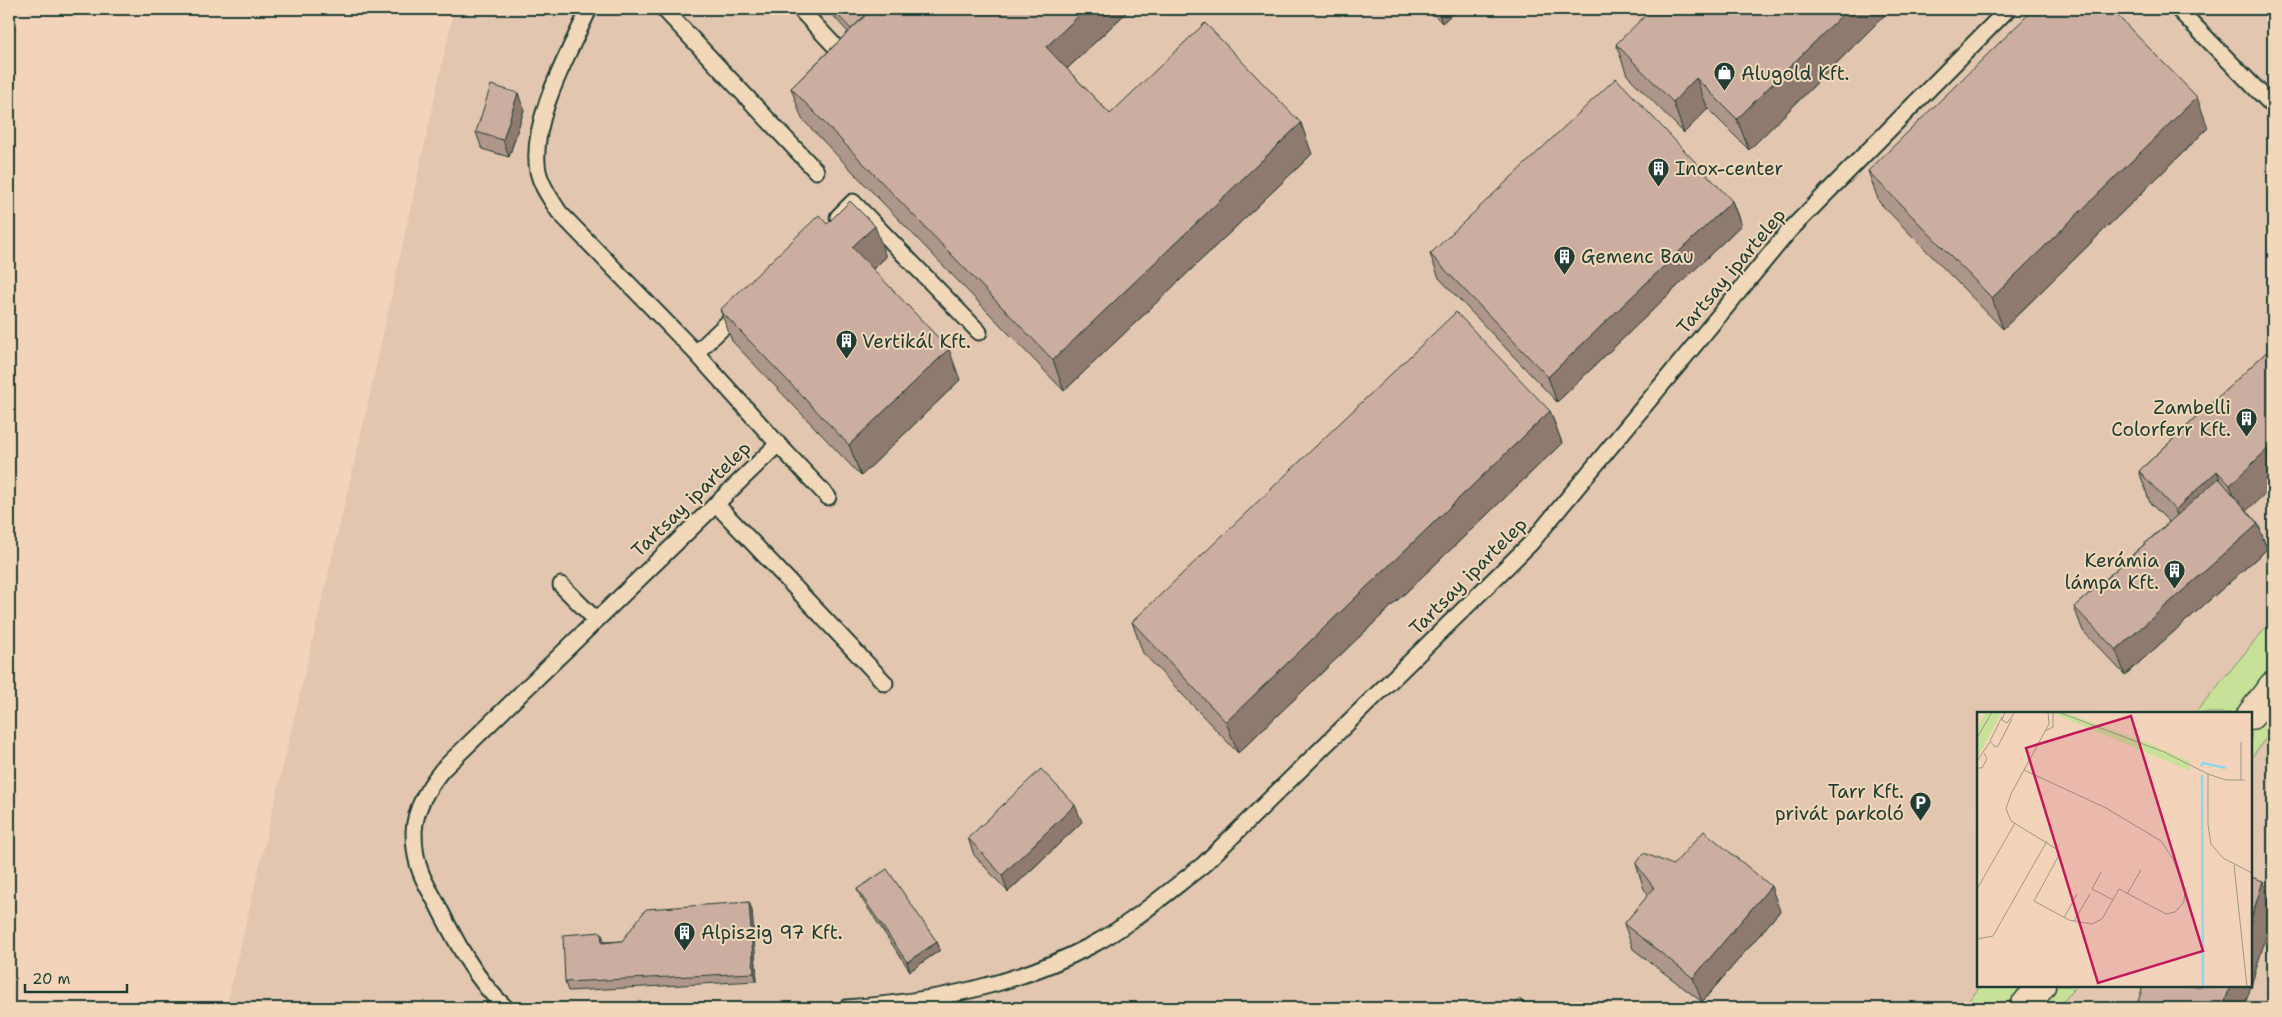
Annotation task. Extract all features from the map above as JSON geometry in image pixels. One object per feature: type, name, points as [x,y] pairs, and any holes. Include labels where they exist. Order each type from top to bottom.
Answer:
[{"type":"street","points":[[2252,714],[2273,686]]},
{"type":"street","points":[[2023,1008],[2040,987]]},
{"type":"lane","name":"Tartsay ipartelep","points":[[506,1008],[484,984],[448,926],[421,873],[415,839],[418,810],[427,790],[442,770],[595,619],[778,444],[696,353],[560,212],[545,190],[538,171],[539,137],[545,108],[589,9]]},
{"type":"lane","points":[[664,9],[816,171]]},
{"type":"lane","points":[[800,9],[847,59]]},
{"type":"lane","name":"Tartsay ipartelep","points":[[846,1008],[899,1004],[944,996],[1036,971],[1093,945],[1147,908],[1203,865],[1530,544],[1789,231],[2008,9]]},
{"type":"lane","points":[[2178,9],[2273,106]]},
{"type":"lane","points":[[824,230],[853,202],[979,332]]},
{"type":"lane","points":[[696,353],[753,298]]},
{"type":"lane","points":[[778,444],[828,497]]},
{"type":"lane","points":[[716,504],[885,683]]},
{"type":"lane","points":[[560,585],[595,619]]},
{"type":"shaded area","points":[[454,9],[2273,9],[2273,619],[2196,712],[1977,712],[1977,987],[1980,987],[1962,1008],[241,1008],[227,1004],[362,430]]},
{"type":"shaded area","points":[[2273,729],[2273,1008],[2058,1008],[2075,987],[2252,987],[2252,757]]},
{"type":"green space","points":[[2273,619],[2273,729],[2252,757],[2252,712],[2196,712]]},
{"type":"green space","points":[[1980,987],[2075,987],[2058,1008],[1962,1008]]},
{"type":"building","points":[[832,9],[872,9],[851,29]]},
{"type":"building","points":[[872,9],[1086,9],[1046,47],[1110,114],[1205,23],[1301,123],[1053,360],[791,88]]},
{"type":"building","name":"Alugold Kft.","points":[[1652,9],[1848,9],[1737,119],[1696,78],[1673,102],[1616,44]]},
{"type":"building","points":[[2034,9],[2111,9],[2197,97],[1992,298],[1868,171]]},
{"type":"building","points":[[1616,78],[1732,201],[1548,377],[1430,254]]},
{"type":"building","points":[[491,85],[518,93],[503,140],[476,132]]},
{"type":"building","name":"Vertikál Kft.","points":[[850,201],[875,226],[852,247],[949,349],[849,445],[720,310],[819,215],[827,224]]},
{"type":"building","points":[[1456,312],[1550,411],[1226,722],[1132,622]]},
{"type":"building","points":[[2273,346],[2273,444],[2230,485],[2217,471],[2175,510],[2139,471]]},
{"type":"building","points":[[2219,478],[2258,524],[2116,650],[2074,607]]},
{"type":"building","points":[[1041,769],[1075,805],[1002,875],[968,838]]},
{"type":"building","points":[[1704,831],[1771,886],[1693,978],[1624,924],[1654,888],[1636,864],[1644,853],[1673,865]]},
{"type":"building","points":[[887,869],[937,942],[907,962],[857,889]]},
{"type":"building","points":[[2252,877],[2263,881],[2252,916]]},
{"type":"building","name":"Alpiszig 97 Kft.","points":[[749,902],[754,973],[565,982],[563,935],[601,932],[602,943],[622,941],[646,909]]},
{"type":"building","points":[[2143,987],[2230,987],[2223,1008],[2136,1008]]},
{"type":"building","points":[[1520,999],[1529,1008],[1511,1008]]},
{"type":"place","name":"Alugold Kft.","points":[[1725,92]]},
{"type":"place","name":"Inox-center","points":[[1659,187]]},
{"type":"place","name":"Gemenc Bau","points":[[1565,275]]},
{"type":"place","name":"Vertikál Kft.","points":[[846,360]]},
{"type":"place","name":"Zambelli Colorferr Kft.","points":[[2247,437]]},
{"type":"place","name":"Kerámia lámpa Kft.","points":[[2175,590]]},
{"type":"place","name":"Tarr Kft. privát parkoló","points":[[1920,821]]},
{"type":"place","name":"Alpiszig 97 Kft.","points":[[685,951]]}]
